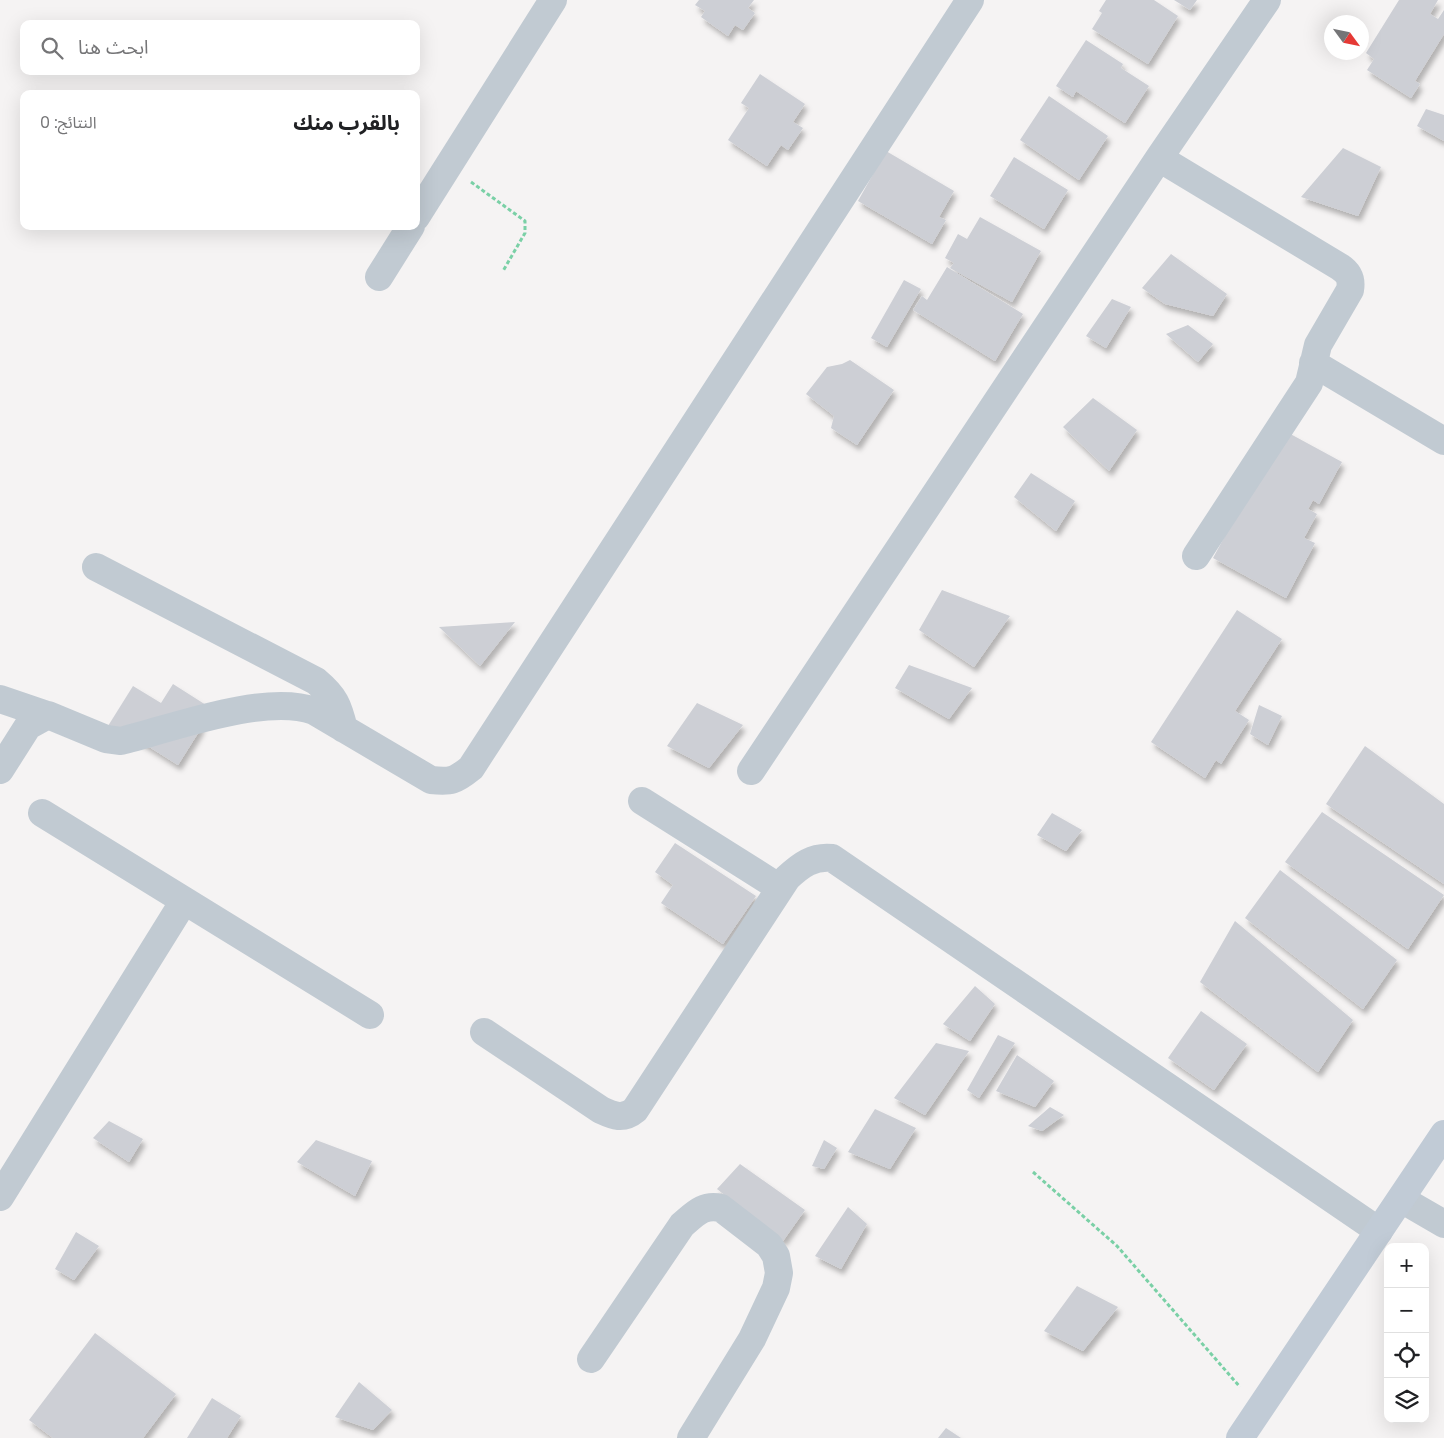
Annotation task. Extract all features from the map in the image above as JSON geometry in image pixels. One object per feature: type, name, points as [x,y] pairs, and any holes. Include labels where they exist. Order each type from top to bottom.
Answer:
[{"type":"main road","points":[[1240,1438],[1258,1408],[1444,1134]]},
{"type":"street","points":[[420,211],[553,0]]},
{"type":"street","points":[[0,699],[53,716],[106,739],[121,741],[245,708],[281,705],[300,706],[314,711],[431,780],[449,782],[458,779],[471,768],[970,0]]},
{"type":"street","points":[[751,771],[1158,158],[1267,0]]},
{"type":"street","points":[[1158,158],[1346,271],[1350,277],[1350,290],[1321,337],[1309,384],[1196,556]]},
{"type":"street","points":[[379,277],[408,230]]},
{"type":"street","points":[[1313,363],[1444,441]]},
{"type":"street","points":[[96,567],[316,681],[331,693],[338,706],[344,729]]},
{"type":"street","points":[[0,770],[28,726],[47,715]]},
{"type":"street","points":[[642,801],[780,888]]},
{"type":"street","points":[[42,813],[370,1015]]},
{"type":"street","points":[[484,1032],[601,1110],[621,1117],[629,1115],[635,1110],[780,888],[803,864],[821,857],[832,858],[1379,1231]]},
{"type":"street","points":[[0,1197],[184,901]]},
{"type":"street","points":[[1401,1199],[1444,1224]]},
{"type":"street","points":[[591,1359],[682,1225],[701,1208],[713,1206],[721,1208],[769,1244],[776,1256],[779,1273],[776,1288],[752,1339],[691,1438]]},
{"type":"path","points":[[448,166],[525,221],[525,233],[503,271]]},
{"type":"path","points":[[1033,1172],[1117,1246],[1170,1304],[1258,1408]]},
{"type":"building","points":[[699,0],[754,0],[748,8],[755,13],[743,30],[735,25],[728,36],[701,17],[705,11],[695,5]]},
{"type":"building","points":[[1106,0],[1154,0],[1178,16],[1148,64],[1092,29],[1102,13],[1099,11]]},
{"type":"building","points":[[1174,0],[1197,0],[1190,10]]},
{"type":"building","points":[[1399,0],[1438,0],[1430,14],[1438,19],[1444,10],[1444,34],[1415,81],[1420,84],[1411,98],[1367,70],[1374,59],[1369,55],[1369,48]]},
{"type":"building","points":[[1086,40],[1123,64],[1121,68],[1149,86],[1125,123],[1076,91],[1073,97],[1056,86]]},
{"type":"building","points":[[760,74],[805,104],[793,122],[803,128],[788,150],[781,145],[767,166],[728,140],[749,108],[741,103]]},
{"type":"building","points":[[1049,96],[1108,136],[1079,180],[1020,140]]},
{"type":"building","points":[[1426,109],[1444,115],[1444,141],[1417,126]]},
{"type":"building","points":[[1343,148],[1381,167],[1358,216],[1301,197]]},
{"type":"building","points":[[886,151],[954,191],[939,217],[946,220],[932,244],[858,201]]},
{"type":"building","points":[[1014,157],[1068,190],[1044,229],[990,196]]},
{"type":"building","points":[[980,217],[1041,251],[1012,302],[950,268],[954,263],[945,258],[958,234],[967,239]]},
{"type":"building","points":[[1171,254],[1227,294],[1213,316],[1165,304],[1142,288]]},
{"type":"building","points":[[947,267],[1023,314],[995,361],[913,310],[922,296],[927,300]]},
{"type":"building","points":[[904,280],[921,289],[887,347],[871,338]]},
{"type":"building","points":[[1112,299],[1131,307],[1106,348],[1086,336]]},
{"type":"building","points":[[1188,325],[1213,344],[1198,362],[1166,334]]},
{"type":"building","points":[[850,360],[894,390],[857,445],[831,428],[834,416],[806,394],[827,367]]},
{"type":"building","points":[[1093,398],[1137,430],[1109,471],[1063,427]]},
{"type":"building","points":[[1283,430],[1342,462],[1319,504],[1313,500],[1308,509],[1317,514],[1304,538],[1315,543],[1286,598],[1213,558]]},
{"type":"building","points":[[1031,473],[1075,501],[1056,531],[1014,497]]},
{"type":"building","points":[[942,590],[1010,616],[974,667],[919,630]]},
{"type":"building","points":[[1237,610],[1282,639],[1235,711],[1249,720],[1221,764],[1216,760],[1205,778],[1151,742]]},
{"type":"building","points":[[515,622],[480,666],[439,627]]},
{"type":"building","points":[[909,665],[972,688],[949,719],[895,688]]},
{"type":"building","points":[[173,684],[206,705],[200,730],[178,765],[143,743],[108,726],[133,686],[161,703]]},
{"type":"building","points":[[697,703],[743,725],[709,768],[667,746]]},
{"type":"building","points":[[1259,705],[1282,716],[1268,745],[1250,734]]},
{"type":"building","points":[[1365,746],[1444,804],[1444,884],[1326,804]]},
{"type":"building","points":[[1322,812],[1444,895],[1408,949],[1285,862]]},
{"type":"building","points":[[1052,813],[1082,830],[1066,851],[1037,835]]},
{"type":"building","points":[[675,843],[756,896],[723,944],[661,903],[673,885],[655,872]]},
{"type":"building","points":[[1280,870],[1397,960],[1363,1009],[1245,918]]},
{"type":"building","points":[[1235,921],[1353,1020],[1318,1072],[1200,982]]},
{"type":"building","points":[[975,986],[995,1004],[970,1041],[943,1024]]},
{"type":"building","points":[[1201,1011],[1247,1044],[1214,1090],[1168,1058]]},
{"type":"building","points":[[998,1035],[1015,1043],[979,1098],[967,1090]]},
{"type":"building","points":[[936,1043],[969,1051],[925,1115],[894,1098]]},
{"type":"building","points":[[1017,1055],[1054,1081],[1035,1107],[996,1091]]},
{"type":"building","points":[[1050,1107],[1064,1115],[1042,1131],[1028,1126]]},
{"type":"building","points":[[875,1109],[916,1128],[890,1169],[848,1152]]},
{"type":"building","points":[[109,1121],[143,1139],[129,1162],[93,1138]]},
{"type":"building","points":[[316,1140],[372,1161],[355,1196],[297,1162]]},
{"type":"building","points":[[824,1140],[837,1148],[824,1169],[812,1166]]},
{"type":"building","points":[[740,1164],[805,1210],[783,1241],[717,1189]]},
{"type":"building","points":[[848,1207],[867,1224],[841,1269],[815,1256]]},
{"type":"building","points":[[76,1232],[99,1246],[74,1280],[55,1269]]},
{"type":"building","points":[[1077,1286],[1118,1307],[1083,1351],[1044,1331]]},
{"type":"building","points":[[95,1333],[176,1394],[143,1438],[53,1438],[29,1420]]},
{"type":"building","points":[[359,1382],[392,1410],[373,1430],[335,1417]]},
{"type":"building","points":[[212,1398],[241,1416],[227,1438],[187,1438]]},
{"type":"building","points":[[946,1428],[961,1438],[938,1438]]}]
